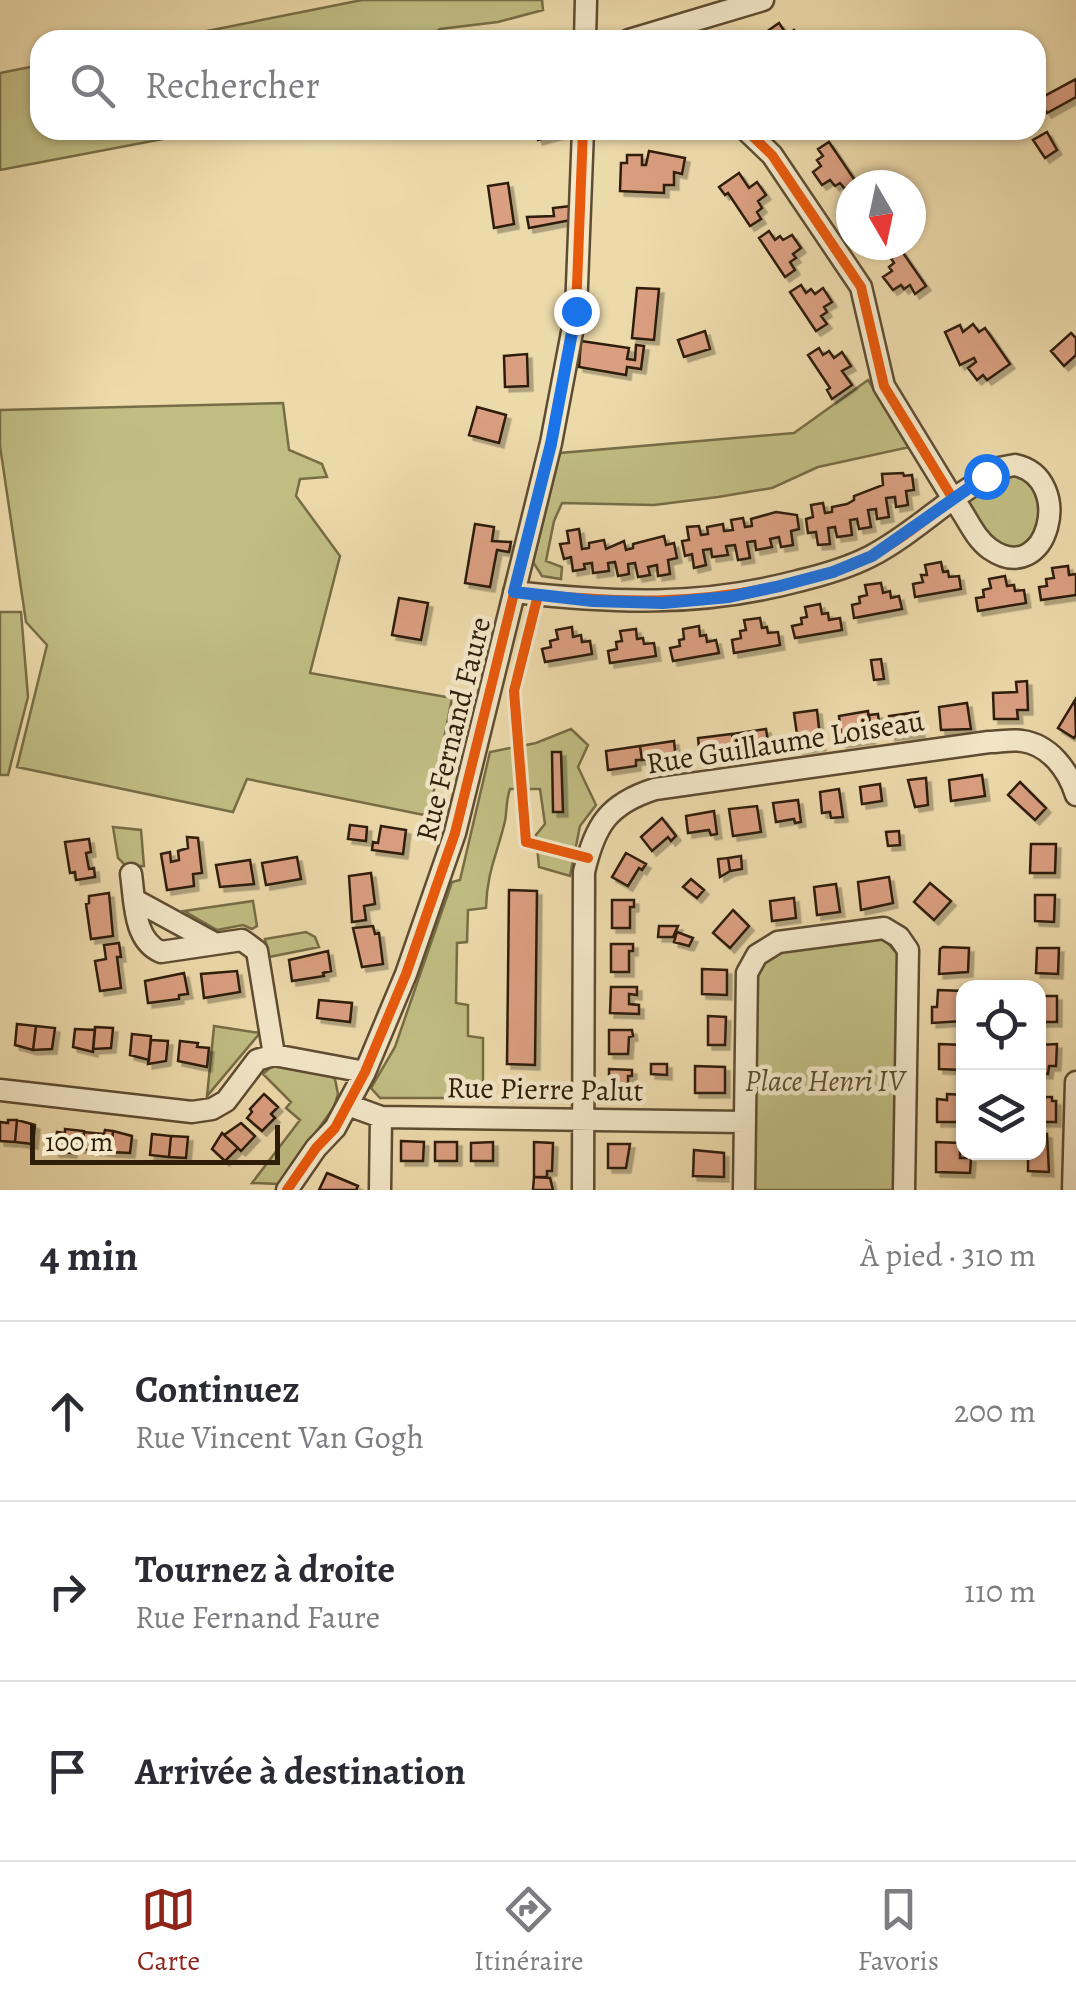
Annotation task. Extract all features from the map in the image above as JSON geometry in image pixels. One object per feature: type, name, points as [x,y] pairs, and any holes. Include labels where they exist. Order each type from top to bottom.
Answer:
[{"type":"street","points":[[585,30],[586,0]]},
{"type":"street","points":[[678,30],[763,0]]},
{"type":"street","name":"Rue Fernand Faure","points":[[287,1190],[334,1128],[365,1072],[406,974],[455,833],[551,444],[576,311],[582,140]]},
{"type":"street","points":[[514,592],[593,601],[663,603],[729,597],[780,586],[833,572],[872,556],[953,498],[999,468],[1015,465],[1044,475],[1054,487],[1061,518],[1056,532],[1034,553],[1018,557],[1003,555],[978,537],[964,512],[953,498],[884,386],[862,287],[772,156],[756,140]]},
{"type":"street","name":"Rue Guillaume Loiseau","points":[[583,1190],[584,872],[592,841],[604,819],[630,797],[655,790],[1023,740],[1055,756],[1072,781],[1076,795]]},
{"type":"street","points":[[131,874],[141,936],[150,947],[162,952],[242,940],[257,951],[274,1054]]},
{"type":"street","points":[[135,900],[214,942]]},
{"type":"street","points":[[744,1190],[748,973],[757,956],[778,942],[884,928],[899,937],[908,950],[904,1190]]},
{"type":"street","points":[[0,1090],[192,1112],[226,1102],[258,1060],[274,1054],[352,1066],[365,1072]]},
{"type":"street","points":[[1073,1190],[1076,1082]]},
{"type":"street","name":"Rue Pierre Palut","points":[[348,1105],[381,1116],[744,1122]]},
{"type":"street","points":[[380,1190],[381,1116]]},
{"type":"green space","points":[[362,0],[542,0],[543,10],[498,22],[439,30],[212,30]]},
{"type":"green space","points":[[30,67],[30,140],[158,140],[0,170],[0,73]]},
{"type":"green space","points":[[868,380],[910,447],[818,467],[772,488],[718,497],[654,505],[562,503],[546,561],[562,567],[561,579],[542,576],[533,562],[560,453],[794,433]]},
{"type":"green space","points":[[283,403],[289,450],[322,464],[327,477],[300,479],[296,496],[340,556],[310,673],[452,698],[429,816],[247,779],[233,812],[17,767],[47,645],[26,622],[0,446],[0,410]]},
{"type":"green space","points":[[1022,473],[1056,517],[1017,550],[992,537],[966,499],[998,478]]},
{"type":"green space","points":[[0,612],[21,612],[28,697],[8,775],[0,775]]},
{"type":"green space","points":[[571,729],[588,745],[578,767],[596,805],[580,826],[570,876],[539,867],[536,835],[545,824],[540,789],[510,789],[486,908],[468,910],[467,942],[457,943],[456,1003],[468,1005],[468,1036],[483,1038],[483,1098],[380,1098],[371,1088],[395,1047],[452,882],[460,880],[490,752],[536,743]]},
{"type":"green space","points":[[113,827],[141,830],[144,866],[126,866],[118,858]]},
{"type":"green space","points":[[253,901],[257,926],[252,929],[243,925],[217,930],[184,911]]},
{"type":"green space","points":[[306,932],[315,937],[319,947],[269,957],[265,939]]},
{"type":"green space","name":"Place Henri IV","points":[[883,938],[899,956],[895,1190],[752,1190],[754,972],[775,950]]},
{"type":"green space","points":[[214,1027],[260,1033],[207,1096]]},
{"type":"green space","points":[[273,1065],[327,1074],[335,1079],[338,1094],[334,1107],[279,1184],[252,1183],[300,1120],[286,1108],[291,1102],[263,1074]]},
{"type":"building","points":[[1076,79],[1076,97],[1047,113],[1046,95]]},
{"type":"building","points":[[1046,133],[1057,150],[1045,158],[1033,140],[1046,140]]},
{"type":"building","points":[[829,142],[848,170],[836,170],[835,186],[830,180],[822,185],[813,172],[821,166],[817,160],[823,156],[818,149]]},
{"type":"building","points":[[649,151],[685,158],[682,174],[674,172],[674,185],[664,185],[664,193],[620,191],[621,163],[627,163],[627,155],[642,155],[642,165],[646,165]]},
{"type":"building","points":[[739,173],[749,188],[757,182],[766,195],[758,201],[761,219],[750,226],[728,193],[725,195],[719,187]]},
{"type":"building","points":[[508,183],[514,224],[494,228],[488,186]]},
{"type":"building","points":[[571,206],[571,220],[529,228],[527,217],[554,216],[553,208]]},
{"type":"building","points":[[769,231],[775,240],[792,235],[801,248],[790,262],[795,270],[785,277],[759,238]]},
{"type":"building","points":[[892,260],[908,260],[926,286],[915,294],[910,285],[893,290],[883,277],[892,271],[889,267]]},
{"type":"building","points":[[801,285],[806,293],[811,289],[815,294],[823,288],[832,302],[824,307],[827,312],[821,316],[827,324],[816,331],[790,292]]},
{"type":"building","points":[[637,288],[659,289],[654,340],[632,338]]},
{"type":"building","points":[[973,324],[979,332],[985,328],[1010,364],[987,380],[983,375],[977,380],[968,368],[976,362],[974,358],[960,365],[945,332],[960,325],[963,332]]},
{"type":"building","points":[[705,331],[710,349],[684,357],[678,340]]},
{"type":"building","points":[[1071,333],[1076,338],[1076,355],[1064,366],[1051,351]]},
{"type":"building","points":[[581,341],[629,348],[627,359],[635,360],[636,345],[644,346],[641,369],[627,367],[626,375],[579,367]]},
{"type":"building","points":[[819,348],[823,355],[829,351],[834,358],[842,352],[851,366],[842,371],[852,385],[832,399],[827,390],[830,388],[808,355]]},
{"type":"building","points":[[527,354],[528,386],[505,387],[504,356]]},
{"type":"building","points":[[477,407],[506,415],[499,443],[469,435]]},
{"type":"building","points":[[882,474],[912,475],[914,490],[906,491],[908,505],[896,507],[895,497],[886,498],[889,517],[877,519],[876,509],[868,510],[871,527],[859,529],[857,519],[850,520],[852,535],[837,537],[835,527],[828,528],[830,544],[818,545],[816,532],[808,533],[806,519],[813,517],[811,505],[823,503],[825,513],[832,512],[832,507],[847,504],[854,496],[883,485]]},
{"type":"building","points":[[776,512],[797,515],[799,529],[791,531],[793,545],[781,547],[779,537],[770,539],[772,547],[756,550],[755,541],[747,542],[750,558],[738,560],[735,545],[726,546],[728,555],[712,557],[711,549],[703,550],[706,565],[694,568],[692,554],[685,556],[682,541],[689,540],[687,527],[699,526],[701,535],[708,534],[707,527],[723,524],[724,531],[733,530],[731,520],[743,518],[745,527],[752,526],[751,519]]},
{"type":"building","points":[[475,524],[494,527],[492,541],[511,542],[509,552],[497,550],[490,587],[465,583]]},
{"type":"building","points":[[579,529],[582,549],[604,540],[606,549],[624,541],[626,550],[633,548],[633,544],[664,536],[666,545],[674,543],[677,558],[668,560],[670,574],[658,576],[657,565],[648,567],[650,575],[638,577],[635,563],[628,564],[629,574],[618,576],[615,562],[608,563],[609,571],[593,573],[592,563],[573,571],[571,557],[564,559],[560,544],[569,543],[567,531]]},
{"type":"building","points":[[941,562],[949,577],[959,576],[961,589],[915,597],[913,584],[923,582],[921,575],[927,575],[925,565]]},
{"type":"building","points":[[1068,566],[1069,575],[1076,574],[1076,595],[1041,600],[1039,587],[1047,586],[1046,579],[1054,578],[1052,568]]},
{"type":"building","points":[[1005,576],[1007,586],[1014,585],[1015,591],[1024,590],[1026,603],[978,611],[976,598],[984,597],[983,590],[991,588],[989,579]]},
{"type":"building","points":[[881,583],[883,593],[890,591],[891,598],[899,596],[902,609],[854,618],[852,605],[867,595],[865,585]]},
{"type":"building","points":[[399,598],[428,603],[421,640],[392,635]]},
{"type":"building","points":[[820,604],[822,614],[828,613],[829,620],[840,618],[842,630],[795,638],[792,626],[802,624],[801,618],[807,617],[805,607]]},
{"type":"building","points":[[760,618],[768,633],[778,632],[780,645],[734,653],[732,640],[741,638],[740,631],[746,630],[744,620]]},
{"type":"building","points":[[699,626],[700,636],[706,635],[707,642],[716,640],[719,653],[673,661],[670,648],[680,646],[683,629]]},
{"type":"building","points":[[572,627],[573,637],[581,635],[582,642],[590,641],[592,654],[545,662],[542,649],[551,647],[550,641],[558,639],[556,630]]},
{"type":"building","points":[[636,629],[637,639],[643,638],[644,644],[654,643],[656,656],[610,663],[608,651],[617,649],[616,642],[622,641],[620,631]]},
{"type":"building","points":[[881,659],[884,679],[874,680],[871,660]]},
{"type":"building","points":[[1027,681],[1028,710],[1017,710],[1018,719],[994,719],[993,693],[1017,692],[1016,682]]},
{"type":"building","points":[[1075,700],[1076,735],[1074,738],[1058,728]]},
{"type":"building","points":[[967,703],[971,729],[941,730],[939,707]]},
{"type":"building","points":[[817,710],[821,746],[799,749],[794,713]]},
{"type":"building","points":[[868,711],[871,739],[842,743],[839,716]]},
{"type":"building","points":[[918,712],[920,733],[891,736],[889,716]]},
{"type":"building","points":[[878,714],[880,731],[871,733],[869,715]]},
{"type":"building","points":[[766,729],[769,748],[741,752],[740,747],[734,748],[732,734]]},
{"type":"building","points":[[732,734],[734,748],[728,748],[729,753],[700,757],[698,738]]},
{"type":"building","points":[[674,741],[676,760],[649,764],[648,759],[642,760],[640,746]]},
{"type":"building","points":[[640,746],[642,760],[636,760],[636,766],[608,770],[606,751]]},
{"type":"building","points":[[552,752],[561,752],[563,812],[553,812]]},
{"type":"building","points":[[982,775],[985,796],[951,801],[949,780]]},
{"type":"building","points":[[926,778],[928,805],[915,807],[908,780]]},
{"type":"building","points":[[1020,782],[1046,808],[1035,820],[1008,795]]},
{"type":"building","points":[[880,784],[882,801],[862,804],[860,787]]},
{"type":"building","points":[[839,789],[843,817],[831,818],[830,812],[822,813],[820,792]]},
{"type":"building","points":[[798,800],[801,822],[776,822],[773,803]]},
{"type":"building","points":[[757,806],[761,832],[733,836],[729,809]]},
{"type":"building","points":[[714,811],[717,834],[711,835],[709,830],[688,833],[686,816]]},
{"type":"building","points":[[662,818],[676,836],[671,841],[668,837],[652,851],[641,837]]},
{"type":"building","points":[[350,825],[367,827],[366,841],[348,839]]},
{"type":"building","points":[[381,826],[406,830],[403,854],[372,850],[373,842],[378,843]]},
{"type":"building","points":[[899,831],[900,845],[888,846],[886,832]]},
{"type":"building","points":[[187,837],[198,838],[202,873],[193,874],[194,886],[167,890],[161,854],[170,852],[171,862],[179,860],[178,851],[188,848]]},
{"type":"building","points":[[89,839],[91,852],[86,853],[95,877],[76,880],[75,872],[70,873],[65,842]]},
{"type":"building","points":[[1031,844],[1056,844],[1055,873],[1030,873]]},
{"type":"building","points":[[626,853],[646,864],[628,886],[612,877]]},
{"type":"building","points":[[741,856],[742,869],[730,871],[728,858]]},
{"type":"building","points":[[297,857],[301,879],[266,885],[262,863]]},
{"type":"building","points":[[728,858],[730,871],[720,877],[718,859]]},
{"type":"building","points":[[250,860],[254,884],[220,887],[216,865]]},
{"type":"building","points":[[371,873],[375,904],[364,906],[366,920],[352,922],[349,876]]},
{"type":"building","points":[[889,877],[893,903],[861,910],[858,882]]},
{"type":"building","points":[[691,879],[704,890],[697,898],[683,887]]},
{"type":"building","points":[[930,883],[951,901],[934,920],[914,902]]},
{"type":"building","points":[[836,884],[840,912],[817,915],[814,887]]},
{"type":"building","points":[[509,890],[537,891],[535,1065],[507,1064]]},
{"type":"building","points":[[109,893],[113,936],[91,939],[86,904],[89,896]]},
{"type":"building","points":[[1035,895],[1055,895],[1054,922],[1035,921]]},
{"type":"building","points":[[794,898],[796,918],[772,921],[770,901]]},
{"type":"building","points":[[612,900],[634,900],[630,928],[612,928]]},
{"type":"building","points":[[733,910],[749,926],[730,948],[713,933]]},
{"type":"building","points":[[373,926],[375,934],[379,933],[383,964],[362,967],[353,928]]},
{"type":"building","points":[[659,926],[678,926],[673,937],[658,937]]},
{"type":"building","points":[[677,932],[693,938],[689,946],[674,942]]},
{"type":"building","points":[[119,943],[121,988],[100,991],[95,961],[106,959],[104,945]]},
{"type":"building","points":[[611,944],[633,944],[629,972],[611,972]]},
{"type":"building","points":[[943,947],[969,948],[968,972],[939,974]]},
{"type":"building","points":[[1037,948],[1059,948],[1058,974],[1036,973]]},
{"type":"building","points":[[328,951],[331,971],[323,973],[324,976],[292,981],[289,960]]},
{"type":"building","points":[[702,969],[727,970],[727,995],[702,994]]},
{"type":"building","points":[[237,971],[240,992],[204,998],[201,974]]},
{"type":"building","points":[[184,973],[188,994],[148,1003],[145,981]]},
{"type":"building","points":[[611,987],[637,987],[637,995],[629,994],[629,1004],[639,1005],[639,1014],[610,1013]]},
{"type":"building","points":[[938,990],[956,991],[956,1021],[932,1023],[932,1007],[937,1007]]},
{"type":"building","points":[[1046,996],[1057,996],[1057,1022],[1046,1022]]},
{"type":"building","points":[[319,1000],[352,1003],[350,1022],[317,1018]]},
{"type":"building","points":[[708,1016],[726,1017],[725,1045],[708,1045]]},
{"type":"building","points":[[17,1024],[36,1026],[33,1050],[15,1045]]},
{"type":"building","points":[[36,1026],[55,1028],[52,1049],[33,1050]]},
{"type":"building","points":[[95,1027],[113,1028],[111,1048],[93,1049]]},
{"type":"building","points":[[75,1029],[95,1030],[93,1052],[73,1047]]},
{"type":"building","points":[[609,1030],[632,1030],[628,1054],[609,1054]]},
{"type":"building","points":[[132,1034],[151,1036],[149,1060],[130,1055]]},
{"type":"building","points":[[151,1040],[168,1041],[166,1061],[148,1064]]},
{"type":"building","points":[[180,1041],[209,1048],[207,1067],[178,1061]]},
{"type":"building","points":[[939,1044],[956,1045],[956,1070],[939,1069]]},
{"type":"building","points":[[1057,1044],[1056,1066],[1049,1066],[1048,1074],[1046,1074],[1046,1045]]},
{"type":"building","points":[[651,1064],[667,1064],[667,1075],[651,1074]]},
{"type":"building","points":[[695,1066],[725,1067],[725,1093],[695,1093]]},
{"type":"building","points":[[609,1069],[632,1070],[632,1076],[628,1076],[628,1095],[609,1095]]},
{"type":"building","points":[[264,1094],[278,1107],[271,1114],[275,1118],[262,1131],[247,1118]]},
{"type":"building","points":[[947,1094],[956,1095],[956,1122],[937,1122],[937,1099],[947,1100]]},
{"type":"building","points":[[1046,1097],[1056,1101],[1056,1122],[1046,1122]]},
{"type":"building","points":[[17,1120],[15,1142],[0,1141],[0,1122]]},
{"type":"building","points":[[17,1120],[35,1125],[33,1144],[15,1142]]},
{"type":"building","points":[[241,1123],[255,1136],[241,1151],[224,1135]]},
{"type":"building","points":[[65,1129],[84,1131],[83,1148],[72,1147],[72,1153],[55,1152],[57,1132],[65,1133]]},
{"type":"building","points":[[105,1130],[113,1131],[111,1152],[82,1149],[84,1132],[104,1134]]},
{"type":"building","points":[[113,1131],[132,1136],[130,1153],[111,1152]]},
{"type":"building","points":[[222,1133],[238,1148],[225,1161],[212,1149]]},
{"type":"building","points":[[152,1134],[171,1136],[169,1157],[150,1155]]},
{"type":"building","points":[[1047,1134],[1049,1172],[1028,1171],[1028,1160],[1046,1160]]},
{"type":"building","points":[[171,1136],[188,1137],[186,1158],[169,1157]]},
{"type":"building","points":[[401,1141],[424,1142],[423,1161],[401,1161]]},
{"type":"building","points":[[435,1142],[457,1142],[457,1161],[435,1161]]},
{"type":"building","points":[[493,1142],[493,1161],[471,1161],[471,1143]]},
{"type":"building","points":[[534,1142],[553,1143],[552,1171],[547,1171],[547,1177],[534,1177]]},
{"type":"building","points":[[936,1142],[956,1143],[956,1160],[971,1160],[970,1173],[936,1172]]},
{"type":"building","points":[[608,1144],[630,1144],[626,1168],[608,1168]]},
{"type":"building","points":[[694,1150],[724,1153],[724,1177],[693,1176]]},
{"type":"building","points":[[327,1173],[358,1186],[356,1190],[319,1190]]},
{"type":"building","points":[[534,1177],[550,1178],[553,1190],[533,1190]]},
{"type":"cycle path","points":[[287,1190],[335,1128],[365,1072],[406,974],[455,833],[551,443],[576,311],[583,140]]},
{"type":"cycle path","points":[[514,592],[656,600],[762,589],[826,574],[862,560],[953,499],[884,386],[861,287],[772,155],[756,140]]},
{"type":"cycle path","points":[[538,595],[514,691],[526,842],[588,858]]},
{"type":"route","points":[[576,311],[551,444],[514,592],[593,601],[663,603],[729,597],[780,586],[833,572],[872,556],[986,476]]}]
